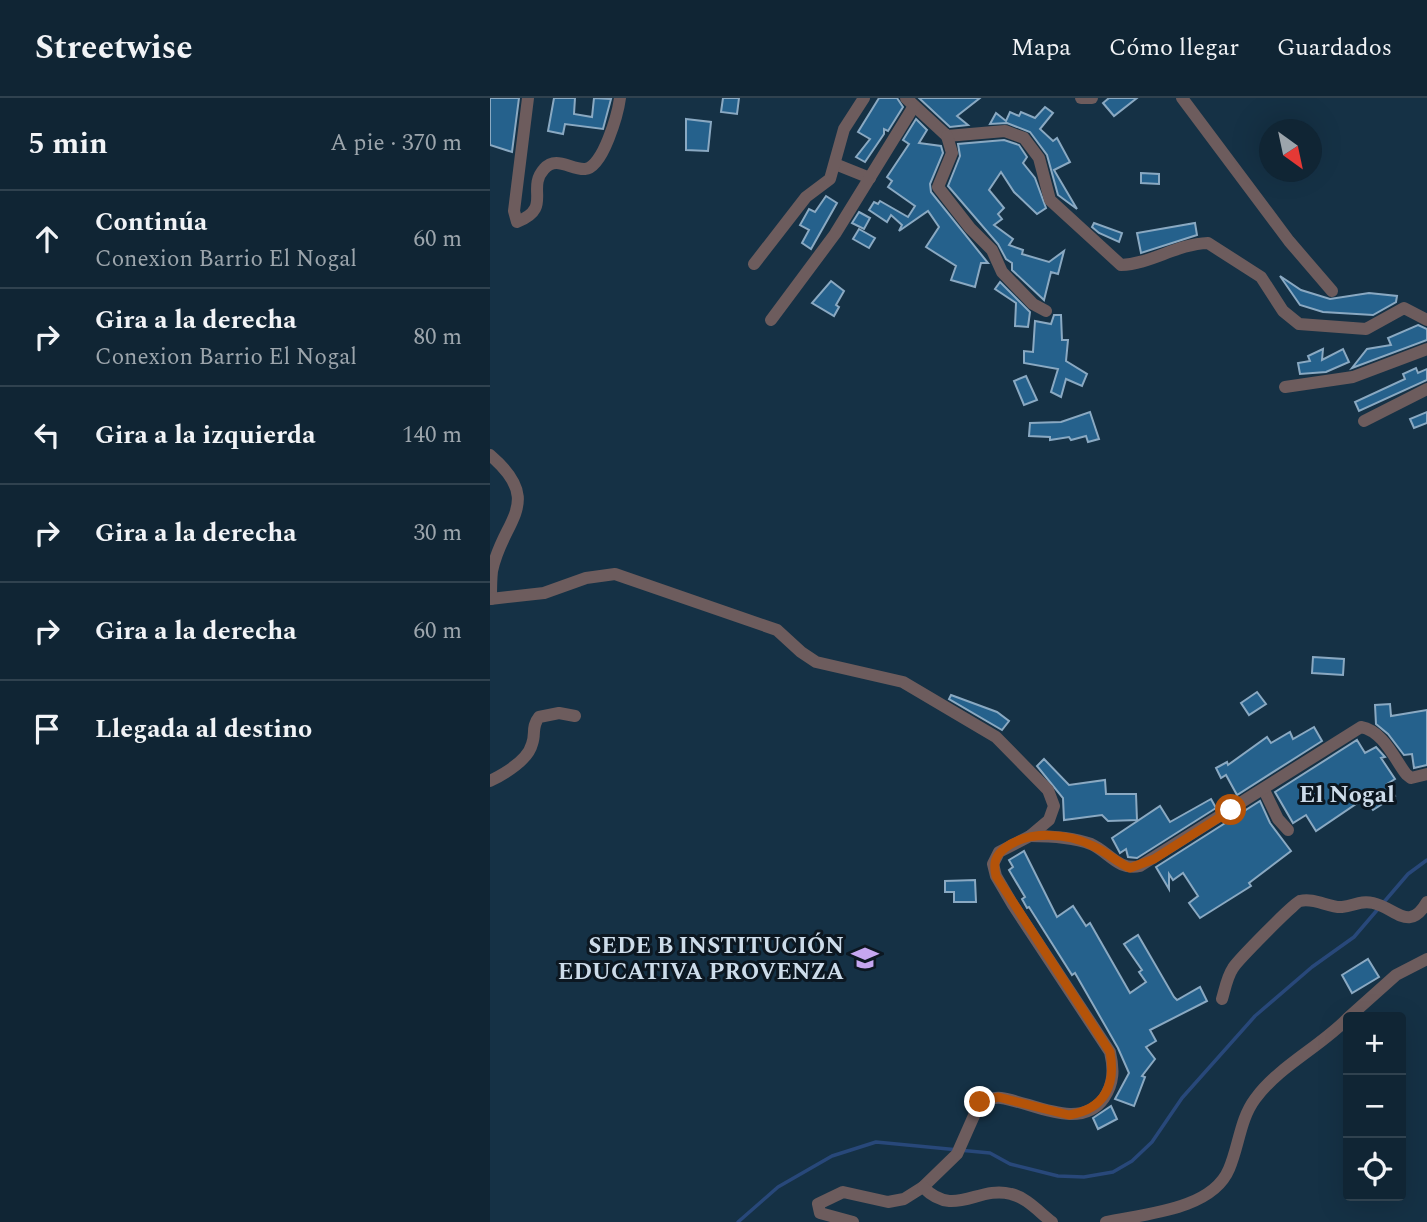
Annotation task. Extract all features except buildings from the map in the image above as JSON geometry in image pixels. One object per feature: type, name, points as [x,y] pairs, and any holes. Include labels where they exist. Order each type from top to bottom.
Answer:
[{"type":"street","points":[[528,98],[513,211],[517,222],[533,214],[537,206],[540,175],[545,167],[554,163],[586,169],[594,165],[615,126],[620,98]]},
{"type":"street","points":[[754,264],[806,197],[830,179],[844,129],[864,98]]},
{"type":"street","points":[[1182,98],[1289,241],[1332,291]]},
{"type":"street","points":[[771,320],[835,234],[870,178],[910,102],[947,136],[952,153],[938,187],[962,220],[992,250],[1002,272],[1033,304],[1046,312]]},
{"type":"street","points":[[947,136],[1005,131],[1024,138],[1039,158],[1048,196],[1054,205],[1121,265],[1142,262],[1164,251],[1208,243],[1261,277],[1283,311],[1299,324],[1366,329],[1404,308],[1427,320]]},
{"type":"street","points":[[835,164],[870,178]]},
{"type":"street","points":[[1285,387],[1353,377],[1427,349]]},
{"type":"street","points":[[1364,421],[1427,389]]},
{"type":"street","points":[[490,455],[510,474],[519,501],[492,569],[490,599],[544,593],[586,578],[615,575],[777,630],[816,662],[903,682],[996,737],[1048,790],[1054,806],[1049,820],[1030,836],[999,852],[993,864],[996,876],[1110,1052],[1114,1069],[1110,1089],[1099,1105],[1069,1115],[998,1097],[980,1102],[957,1154],[923,1187],[904,1199],[888,1202],[843,1192],[818,1204],[820,1213],[853,1222]]},
{"type":"street","points":[[490,781],[528,754],[533,742],[533,729],[539,717],[559,713],[575,716]]},
{"type":"street","points":[[1030,836],[1091,844],[1130,868],[1154,859],[1361,727],[1371,729],[1378,736],[1411,778],[1427,774]]},
{"type":"street","points":[[1264,790],[1278,819],[1288,830]]},
{"type":"street","points":[[1222,999],[1233,968],[1273,929],[1288,907],[1300,901],[1343,907],[1359,901],[1376,904],[1399,916],[1411,918],[1421,912],[1427,902]]},
{"type":"street","points":[[1356,1012],[1396,975],[1427,958]]},
{"type":"street","points":[[1106,1222],[1164,1212],[1193,1201],[1215,1188],[1229,1169],[1249,1108],[1255,1098],[1277,1076],[1343,1023]]},
{"type":"street","points":[[923,1187],[933,1198],[955,1201],[971,1200],[988,1193],[1010,1193],[1052,1222]]},
{"type":"waterway","points":[[738,1222],[778,1187],[832,1156],[876,1142],[990,1153],[1010,1164],[1058,1176],[1084,1177],[1113,1172],[1132,1161],[1152,1142],[1182,1098],[1255,1016],[1312,967],[1354,937],[1408,874],[1427,860]]},
{"type":"place","name":"SEDE B INSTITUCIÓN EDUCATIVA PROVENZA","points":[[865,958]]},
{"type":"district","name":"El Nogal","points":[[1347,794]]},
{"type":"route","points":[[980,1102],[998,1097],[1069,1115],[1079,1113],[1099,1105],[1110,1089],[1114,1069],[1110,1052],[1084,1009],[1040,947],[996,876],[993,864],[999,852],[1022,838],[1056,837],[1091,844],[1117,863],[1130,868],[1154,859],[1231,810]]}]
